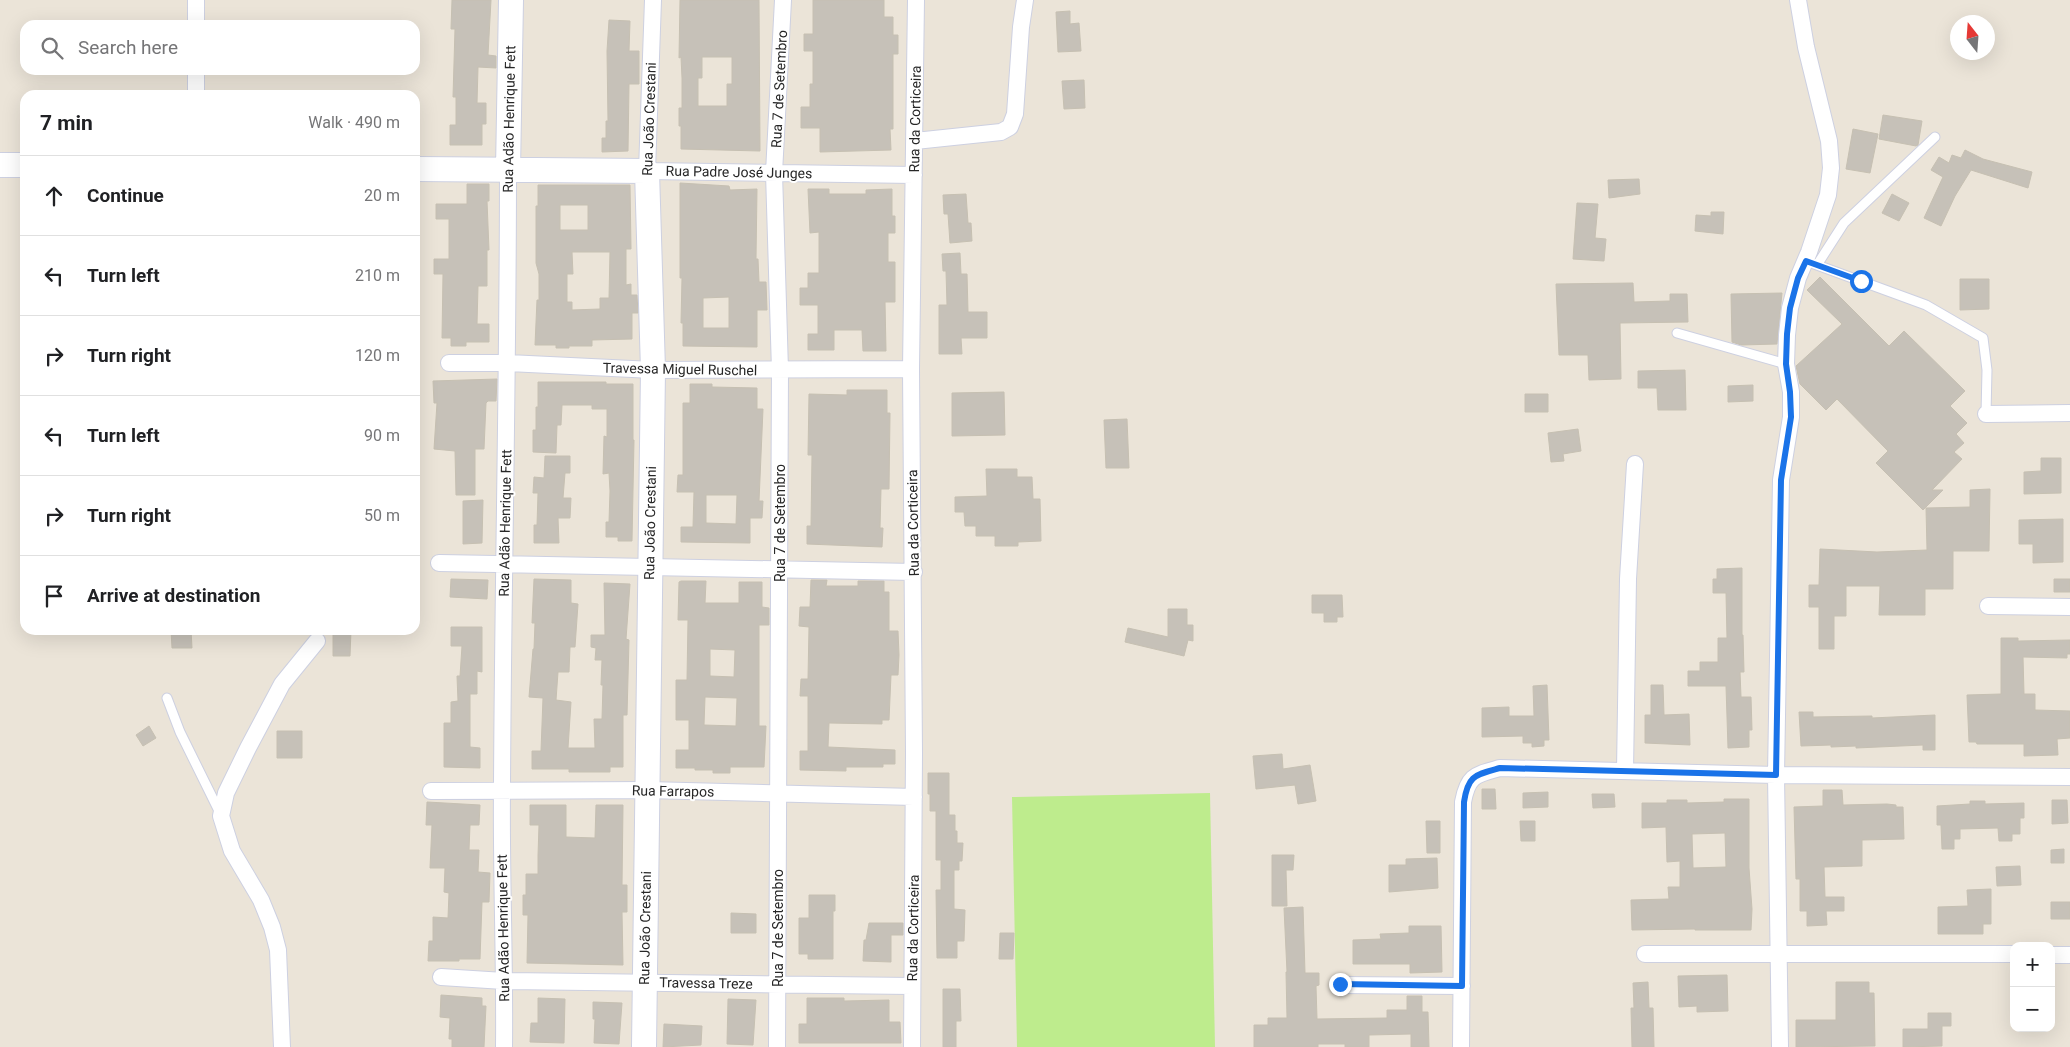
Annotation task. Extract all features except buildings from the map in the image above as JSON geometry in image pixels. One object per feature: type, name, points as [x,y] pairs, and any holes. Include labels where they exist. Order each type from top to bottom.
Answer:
[{"type":"street","points":[[196,0],[196,20]]},
{"type":"street","name":"Rua Adão Henrique Fett","points":[[504,1047],[502,791],[511,0]]},
{"type":"street","name":"Rua João Crestani","points":[[644,1047],[653,370],[647,171],[653,0]]},
{"type":"street","name":"Rua 7 de Setembro","points":[[777,1047],[780,370],[774,173],[783,0]]},
{"type":"street","name":"Rua da Corticeira","points":[[912,1047],[914,572],[911,370],[916,0]]},
{"type":"street","points":[[915,141],[1001,132],[1010,127],[1016,114],[1021,27],[1025,0]]},
{"type":"street","points":[[1780,1047],[1777,953],[1776,775],[1781,480],[1791,417],[1786,364],[1790,308],[1798,278],[1811,263],[1828,195],[1831,168],[1829,141],[1806,47],[1798,0]]},
{"type":"street","points":[[196,75],[196,90]]},
{"type":"street","points":[[0,165],[20,166]]},
{"type":"street","name":"Rua Padre José Junges","points":[[420,169],[914,175]]},
{"type":"street","name":"Travessa Miguel Ruschel","points":[[449,363],[508,363],[653,370],[911,370]]},
{"type":"street","points":[[1986,414],[2070,413]]},
{"type":"street","points":[[1625,770],[1628,579],[1635,464]]},
{"type":"street","points":[[439,563],[914,572]]},
{"type":"street","points":[[1988,606],[2070,607]]},
{"type":"street","points":[[282,1047],[278,950],[272,927],[261,900],[232,851],[221,816],[231,784],[282,684],[317,641]]},
{"type":"street","points":[[1461,1047],[1464,802],[1466,786],[1477,774],[1500,768],[1776,775],[2070,777]]},
{"type":"street","name":"Rua Farrapos","points":[[431,791],[647,790],[914,797]]},
{"type":"street","points":[[1646,954],[2010,954]]},
{"type":"street","points":[[2055,955],[2070,955]]},
{"type":"street","name":"Travessa Treze","points":[[441,976],[504,981],[912,986]]},
{"type":"street","points":[[1340,984],[1462,986]]},
{"type":"lane","points":[[1935,137],[1844,223],[1811,263],[1926,305],[1983,338],[1987,370],[1986,414]]},
{"type":"lane","points":[[1677,333],[1786,364]]},
{"type":"lane","points":[[167,698],[180,732],[221,816]]},
{"type":"green space","points":[[1210,793],[1215,1047],[1017,1047],[1012,797]]},
{"type":"route","points":[[1340,984],[1462,986],[1464,802],[1466,786],[1477,774],[1500,768],[1776,775],[1781,480],[1791,417],[1786,364],[1790,308],[1798,278],[1806,261],[1861,281]]}]
